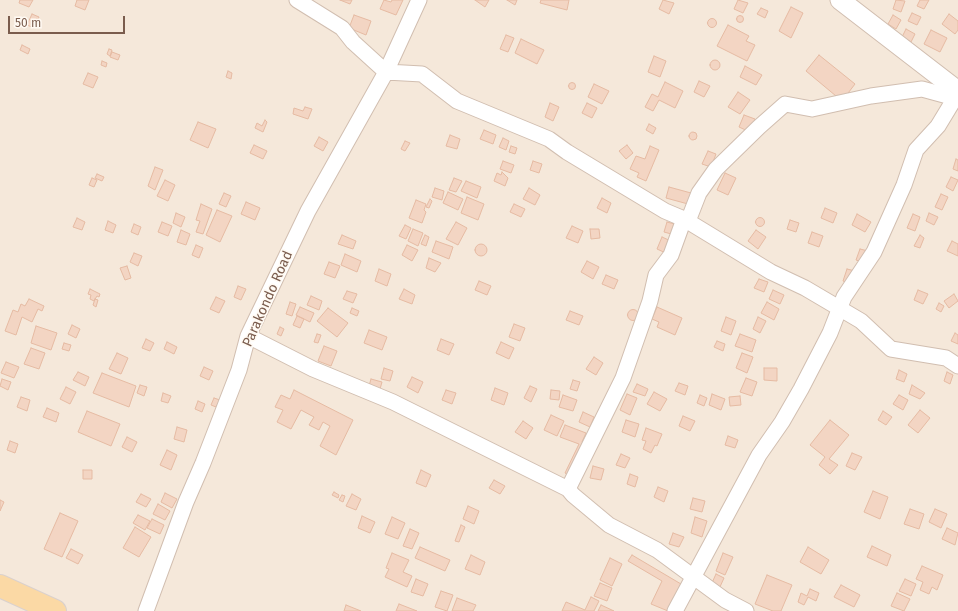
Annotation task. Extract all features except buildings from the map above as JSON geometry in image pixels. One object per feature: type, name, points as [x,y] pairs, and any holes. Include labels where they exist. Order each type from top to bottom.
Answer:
[{"type":"main road","points":[[0,586],[56,611]]},
{"type":"street","points":[[297,0],[342,28],[353,42],[386,72],[422,74],[457,101],[549,139],[567,152],[665,212],[684,219],[771,272],[840,308],[861,321],[891,349],[946,358],[958,366]]},
{"type":"street","name":"Parakondo Road","points":[[146,611],[186,502],[203,463],[239,370],[248,336],[308,211],[386,72],[419,0]]},
{"type":"street","points":[[840,0],[957,95]]},
{"type":"street","points":[[568,489],[623,378],[650,301],[656,275],[671,255],[684,219],[690,216],[699,193],[716,169],[759,127],[786,104],[812,109],[871,96],[922,89],[957,95]]},
{"type":"street","points":[[676,611],[759,455],[782,422],[801,389],[830,333],[844,297],[874,252],[904,185],[916,150],[938,126],[957,95]]},
{"type":"street","points":[[248,336],[313,369],[393,402],[568,489],[573,496],[610,525],[657,550],[725,600],[746,611]]},
{"type":"shaded area","points":[[0,0],[958,0],[958,611],[0,611]]}]
